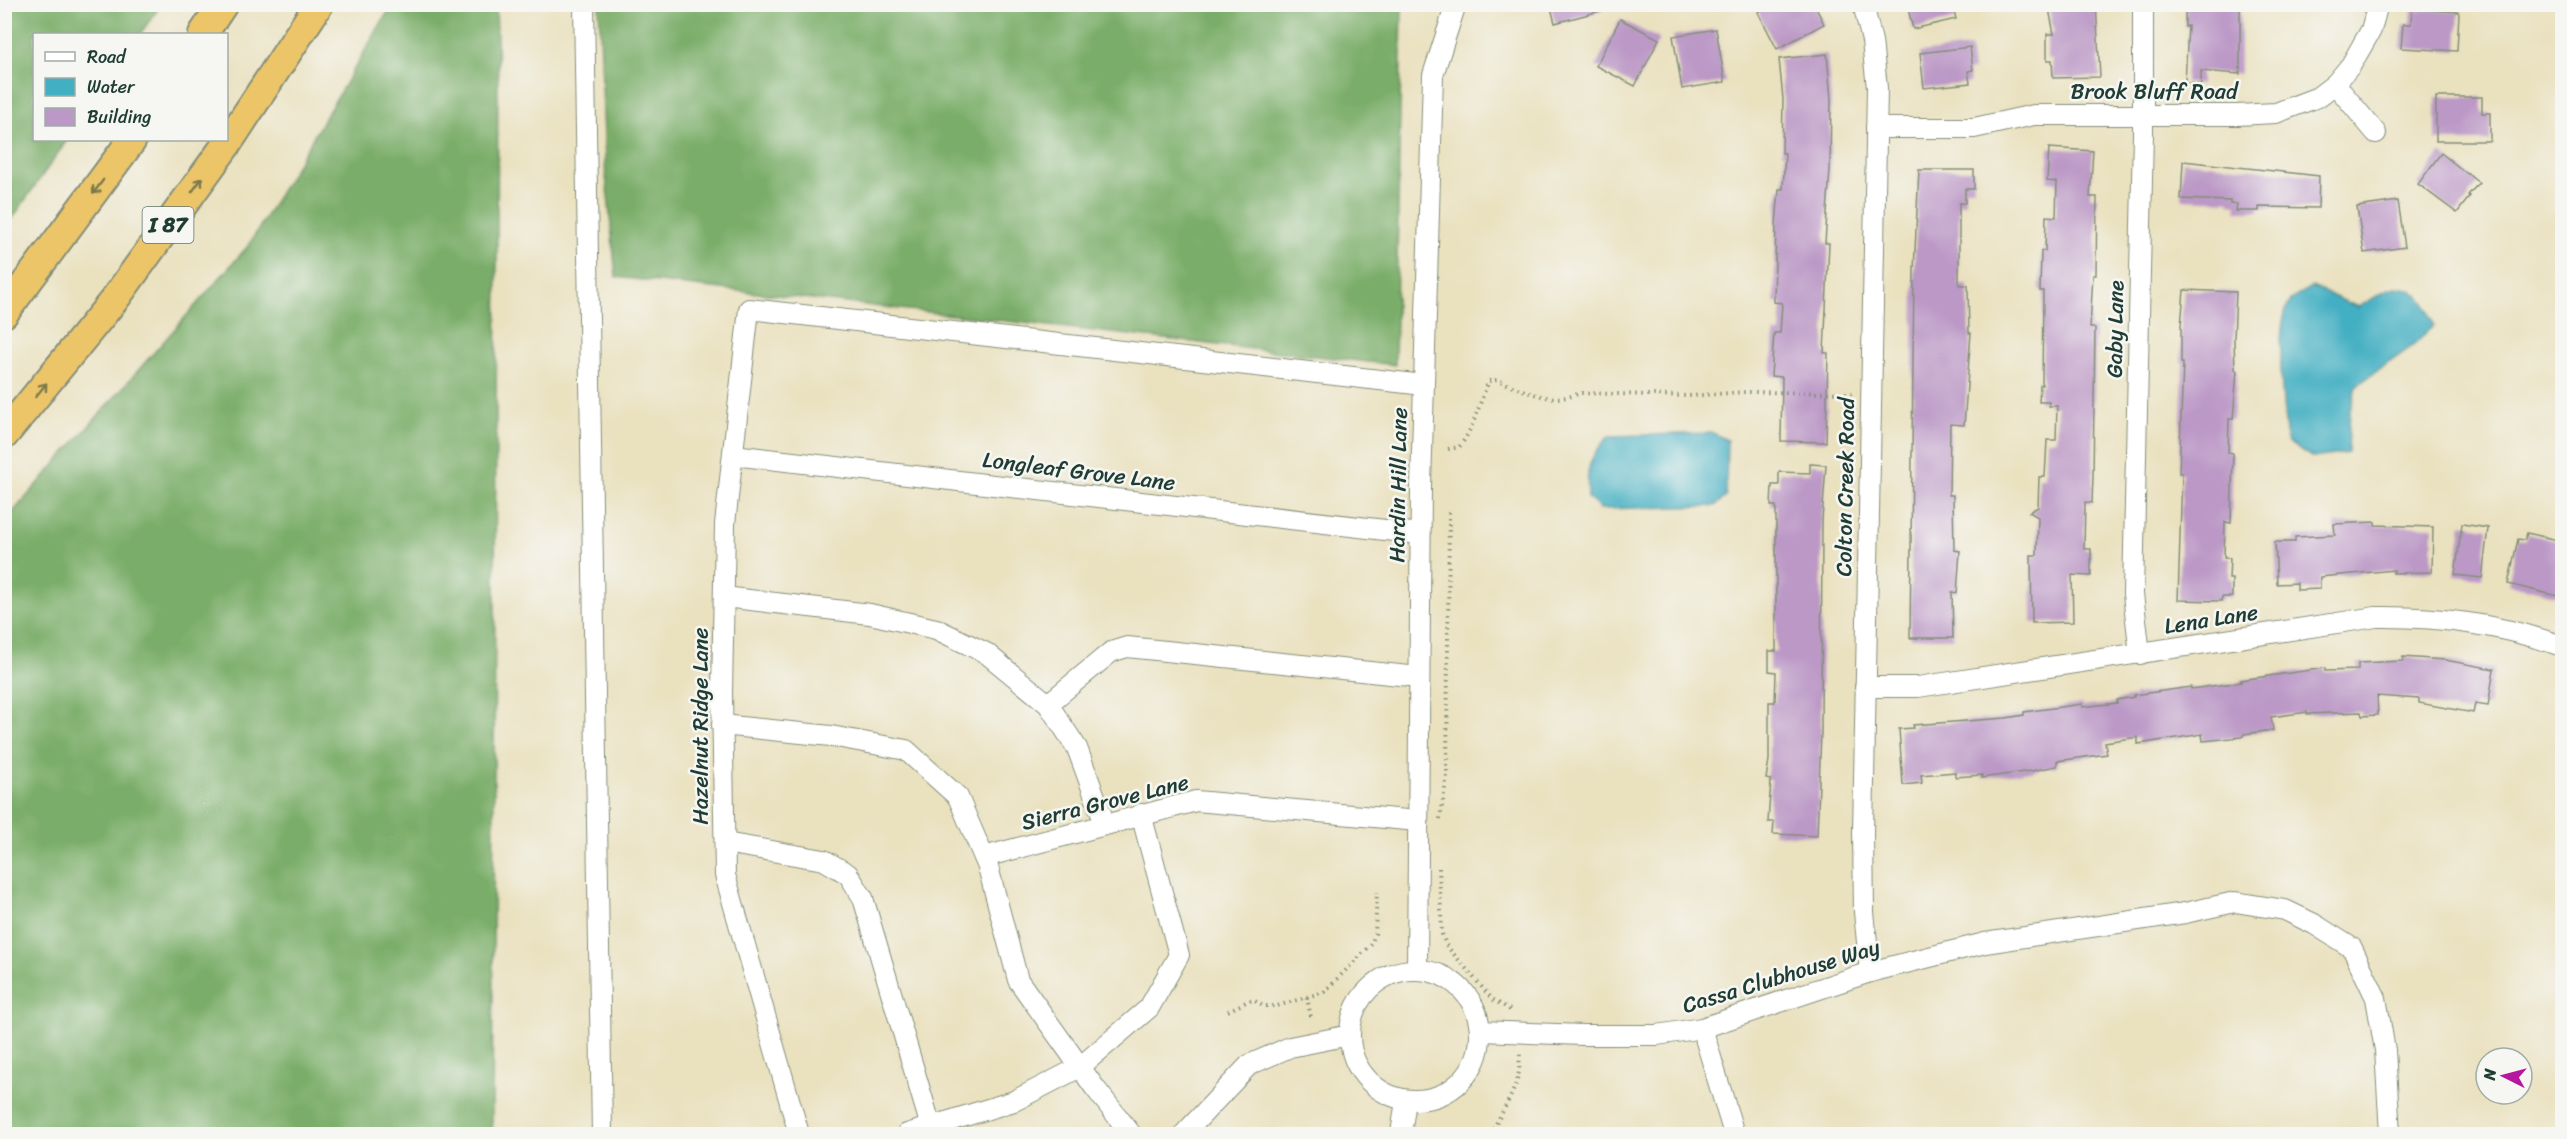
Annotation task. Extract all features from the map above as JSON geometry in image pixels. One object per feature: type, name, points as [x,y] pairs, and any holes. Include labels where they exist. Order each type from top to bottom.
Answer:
[{"type":"highway","points":[[191,33],[205,4]]},
{"type":"highway","points":[[204,33],[223,4]]},
{"type":"highway","name":"I 87","points":[[4,435],[114,300],[229,141],[319,4]]},
{"type":"highway","points":[[4,313],[131,141]]},
{"type":"street","points":[[584,4],[602,1134]]},
{"type":"street","name":"Hardin Hill Lane","points":[[1417,969],[1420,534],[1433,75],[1456,4]]},
{"type":"street","name":"Colton Creek Road","points":[[1863,4],[1872,41],[1877,88],[1865,687],[1864,912],[1870,972]]},
{"type":"street","name":"Gaby Lane","points":[[2140,654],[2133,594],[2143,115],[2143,4]]},
{"type":"street","name":"Brook Bluff Road","points":[[1876,128],[1974,128],[2034,115],[2276,113],[2318,97],[2335,84],[2352,65],[2371,30],[2378,4]]},
{"type":"street","points":[[2335,84],[2376,133]]},
{"type":"street","name":"Hazelnut Ridge Lane","points":[[799,1134],[725,875],[722,725],[724,524],[749,309],[1424,385]]},
{"type":"street","name":"Longleaf Grove Lane","points":[[733,455],[1420,534]]},
{"type":"street","points":[[724,597],[870,614],[936,630],[986,653],[1048,704],[1077,748],[1106,824]]},
{"type":"street","name":"Lena Lane","points":[[1865,687],[1918,687],[2376,617],[2416,616],[2455,619],[2510,631],[2562,646]]},
{"type":"street","points":[[1048,704],[1112,652],[1128,647],[1419,677]]},
{"type":"street","points":[[722,725],[831,736],[906,750],[958,797],[984,857],[1018,980],[1131,1134]]},
{"type":"street","name":"Sierra Grove Lane","points":[[984,857],[1196,801],[1418,821]]},
{"type":"street","points":[[907,1134],[1014,1101],[1080,1067],[1149,1008],[1179,956],[1141,814]]},
{"type":"street","points":[[725,843],[824,860],[848,874],[863,898],[931,1128]]},
{"type":"street","name":"Cassa Clubhouse Way","points":[[1481,1031],[1657,1035],[1702,1028],[1870,972],[1984,943],[2185,913],[2235,902],[2285,910],[2314,924],[2352,948],[2376,998],[2385,1050],[2390,1134]]},
{"type":"street","points":[[1417,969],[1436,972],[1454,981],[1467,995],[1477,1012],[1481,1031],[1479,1050],[1471,1068],[1459,1083],[1444,1094],[1425,1100],[1406,1100],[1388,1095],[1373,1085],[1357,1062],[1350,1035],[1353,1014],[1363,996],[1377,981],[1396,972],[1417,969]]},
{"type":"street","points":[[1702,1028],[1734,1134]]},
{"type":"street","points":[[1184,1134],[1249,1065],[1290,1047],[1350,1035]]},
{"type":"street","points":[[1401,1134],[1406,1100]]},
{"type":"path","points":[[1448,449],[1459,447],[1469,435],[1489,381],[1497,380],[1548,399],[1567,399],[1580,393],[1688,396],[1746,392],[1853,393]]},
{"type":"path","points":[[1438,829],[1447,775],[1449,509]]},
{"type":"path","points":[[1439,865],[1442,885],[1442,934],[1446,945],[1492,999],[1520,1014]]},
{"type":"path","points":[[1228,1011],[1253,1000],[1263,1006],[1277,1006],[1324,992],[1371,945],[1375,934],[1377,892]]},
{"type":"path","points":[[1307,997],[1311,1018]]},
{"type":"path","points":[[1491,1134],[1502,1109],[1512,1094],[1518,1075],[1520,1050]]},
{"type":"green space","points":[[5,4],[161,5],[141,33],[33,33],[33,141],[66,141],[5,229]]},
{"type":"green space","points":[[392,5],[496,5],[498,76],[492,1134],[5,1134],[5,521],[249,245]]},
{"type":"green space","points":[[599,5],[1402,5],[1395,365],[616,277],[605,165]]},
{"type":"water","points":[[2312,287],[2358,307],[2388,290],[2408,289],[2425,304],[2434,325],[2414,345],[2356,386],[2350,411],[2348,453],[2313,458],[2287,442],[2281,368],[2282,326],[2286,310],[2294,298]]},
{"type":"water","points":[[1713,433],[1727,440],[1726,497],[1715,506],[1600,509],[1588,498],[1587,479],[1590,464],[1609,436]]},
{"type":"building","points":[[1550,4],[1604,4],[1604,10],[1555,23]]},
{"type":"building","points":[[1771,4],[1814,4],[1824,24],[1777,49],[1758,12]]},
{"type":"building","points":[[1907,4],[1952,4],[1956,19],[1913,29]]},
{"type":"building","points":[[2048,4],[2096,4],[2100,77],[2053,78],[2052,60],[2047,60],[2047,34],[2054,34]]},
{"type":"building","points":[[2185,4],[2240,4],[2240,74],[2201,71],[2201,84],[2185,83],[2188,26],[2185,27]]},
{"type":"building","points":[[2412,9],[2459,12],[2457,51],[2401,48],[2403,24],[2411,24]]},
{"type":"building","points":[[1620,19],[1659,39],[1635,86],[1596,66]]},
{"type":"building","points":[[1716,29],[1725,82],[1682,89],[1673,36]]},
{"type":"building","points":[[1970,47],[1973,70],[1968,71],[1970,83],[1924,88],[1920,53]]},
{"type":"building","points":[[1827,54],[1831,99],[1830,169],[1825,243],[1829,243],[1824,353],[1828,353],[1826,442],[1781,441],[1782,377],[1771,376],[1774,333],[1780,333],[1782,303],[1774,302],[1776,224],[1779,189],[1783,189],[1785,153],[1782,153],[1783,99],[1779,59]]},
{"type":"building","points":[[2436,97],[2482,97],[2482,113],[2490,113],[2490,141],[2436,141]]},
{"type":"building","points":[[2049,148],[2093,151],[2090,197],[2097,197],[2096,275],[2093,275],[2090,328],[2095,328],[2093,477],[2092,503],[2085,502],[2084,549],[2091,549],[2091,576],[2072,575],[2073,622],[2032,623],[2031,555],[2037,555],[2038,517],[2029,512],[2038,507],[2039,477],[2045,477],[2047,440],[2056,440],[2057,406],[2049,406],[2049,402],[2039,402],[2040,385],[2042,385],[2041,251],[2045,251],[2046,216],[2056,217],[2057,182],[2047,181]]},
{"type":"building","points":[[2441,153],[2479,183],[2457,213],[2418,184]]},
{"type":"building","points":[[2183,161],[2319,176],[2318,208],[2259,207],[2259,211],[2236,211],[2237,204],[2230,204],[2230,201],[2181,199]]},
{"type":"building","points":[[1919,170],[1974,170],[1974,189],[1965,189],[1965,203],[1959,203],[1959,285],[1968,285],[1969,333],[1971,333],[1964,425],[1950,424],[1949,495],[1953,495],[1954,550],[1960,551],[1957,593],[1952,592],[1953,638],[1910,638],[1914,270]]},
{"type":"building","points":[[2398,201],[2405,247],[2364,253],[2357,207]]},
{"type":"building","points":[[2184,290],[2236,292],[2234,340],[2237,371],[2233,419],[2229,419],[2228,452],[2233,453],[2231,523],[2225,522],[2224,558],[2230,558],[2229,579],[2232,579],[2232,597],[2222,597],[2221,601],[2178,600],[2182,473],[2179,473],[2183,363],[2181,363],[2181,326]]},
{"type":"building","points":[[1810,464],[1826,465],[1822,520],[1821,732],[1817,836],[1773,834],[1774,822],[1768,822],[1771,780],[1766,779],[1769,760],[1769,702],[1775,702],[1776,672],[1769,671],[1769,651],[1776,651],[1776,506],[1771,506],[1772,485],[1779,485],[1779,472],[1810,473]]},
{"type":"building","points":[[2375,522],[2375,525],[2433,527],[2432,572],[2393,573],[2394,570],[2320,577],[2320,589],[2297,590],[2297,583],[2277,584],[2275,542],[2295,542],[2295,537],[2335,535],[2334,524]]},
{"type":"building","points":[[2462,524],[2488,528],[2482,578],[2455,575]]},
{"type":"building","points":[[2527,533],[2562,541],[2562,597],[2508,584],[2518,539],[2525,540]]},
{"type":"building","points":[[2403,657],[2445,660],[2494,669],[2488,706],[2475,704],[2473,713],[2419,703],[2419,699],[2377,696],[2378,715],[2362,716],[2361,712],[2307,714],[2307,712],[2271,717],[2273,730],[2244,734],[2242,737],[2203,741],[2202,734],[2138,744],[2138,737],[2105,742],[2107,754],[2057,761],[2057,766],[1982,778],[1982,775],[1955,777],[1955,772],[1921,775],[1922,783],[1903,785],[1899,729],[1914,728],[1913,725],[2006,718],[2024,715],[2024,712],[2082,704],[2082,707],[2117,703],[2117,700],[2134,697],[2134,695],[2241,682],[2241,680],[2325,668],[2325,671],[2358,670],[2358,663],[2403,661]]}]
